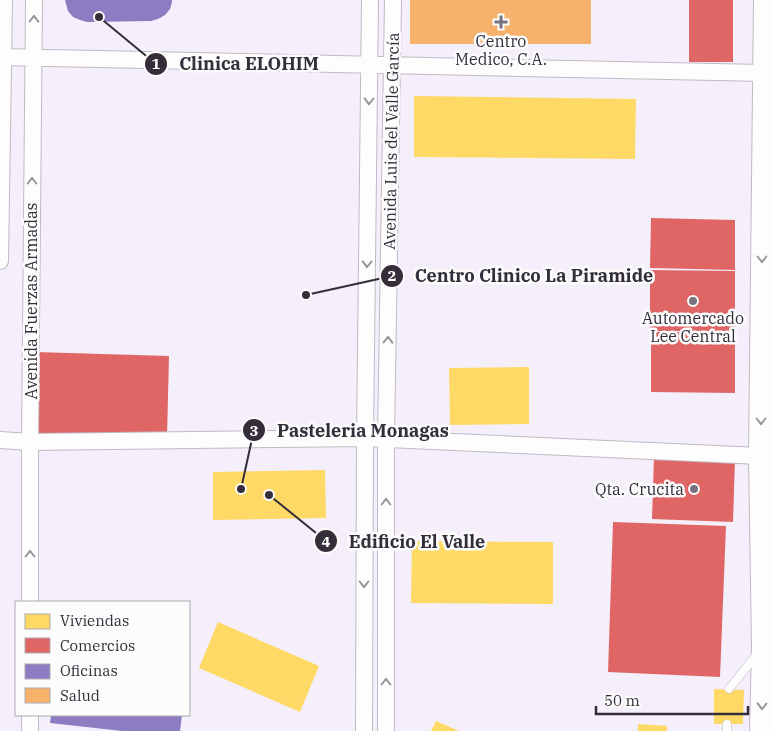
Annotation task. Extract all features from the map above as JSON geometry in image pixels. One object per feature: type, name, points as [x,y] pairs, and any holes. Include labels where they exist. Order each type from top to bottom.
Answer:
[{"type":"street","name":"Avenida Fuerzas Armadas","points":[[0,261],[4,0]]},
{"type":"street","name":"Avenida Fuerzas Armadas","points":[[30,601],[34,0]]},
{"type":"street","name":"Avenida Luis del Valle García","points":[[364,731],[370,0]]},
{"type":"street","name":"Avenida Luis del Valle García","points":[[386,731],[386,439],[393,0]]},
{"type":"street","points":[[761,731],[763,647],[760,456],[765,0]]},
{"type":"street","points":[[2,58],[764,73]]},
{"type":"street","points":[[0,440],[30,442],[365,438],[760,456]]},
{"type":"street","points":[[30,716],[30,731]]},
{"type":"lane","points":[[729,689],[763,647]]},
{"type":"building: Viviendas","points":[[414,96],[636,99],[635,159],[414,157]]},
{"type":"building: Viviendas","points":[[529,367],[529,424],[450,425],[449,368]]},
{"type":"building: Viviendas","points":[[325,470],[326,518],[213,520],[213,472]]},
{"type":"building: Viviendas","points":[[412,541],[553,542],[553,604],[411,603]]},
{"type":"building: Viviendas","points":[[218,622],[319,666],[300,712],[199,668]]},
{"type":"building: Viviendas","points":[[714,689],[744,690],[743,724],[714,724]]},
{"type":"building: Viviendas","points":[[436,721],[459,731],[431,731]]},
{"type":"building: Viviendas","points":[[638,724],[667,726],[667,731],[638,731]]},
{"type":"building: Comercios","points":[[689,0],[733,0],[733,62],[689,62]]},
{"type":"building: Comercios","points":[[651,218],[735,220],[735,270],[650,268]]},
{"type":"building: Comercios","name":"Automercado Lee Central","points":[[650,270],[735,271],[735,331],[650,331]]},
{"type":"building: Comercios","points":[[651,332],[735,332],[735,393],[651,392]]},
{"type":"building: Comercios","points":[[35,352],[169,356],[167,437],[33,434]]},
{"type":"building: Comercios","name":"Qta. Crucita","points":[[654,456],[735,459],[733,522],[652,519]]},
{"type":"building: Comercios","points":[[613,522],[726,526],[720,677],[608,672]]},
{"type":"building: Oficinas","points":[[65,0],[172,0],[172,2],[170,9],[165,15],[151,21],[87,22],[73,17],[68,11]]},
{"type":"building: Oficinas","points":[[51,716],[182,716],[180,731],[122,731],[50,723]]},
{"type":"building: Salud","name":"Centro Medico, C.A.","points":[[410,0],[591,0],[591,44],[410,44]]},
{"type":"place","name":"Clinica ELOHIM","points":[[99,17]]},
{"type":"place","name":"Centro Medico, C.A.","points":[[501,22]]},
{"type":"place","name":"Centro Clinico La Piramide","points":[[306,295]]},
{"type":"place","name":"Automercado Lee Central","points":[[693,301]]},
{"type":"place","name":"Pasteleria Monagas","points":[[241,489]]},
{"type":"place","name":"Qta. Crucita","points":[[694,489]]},
{"type":"place","name":"Edificio El Valle","points":[[269,495]]}]
